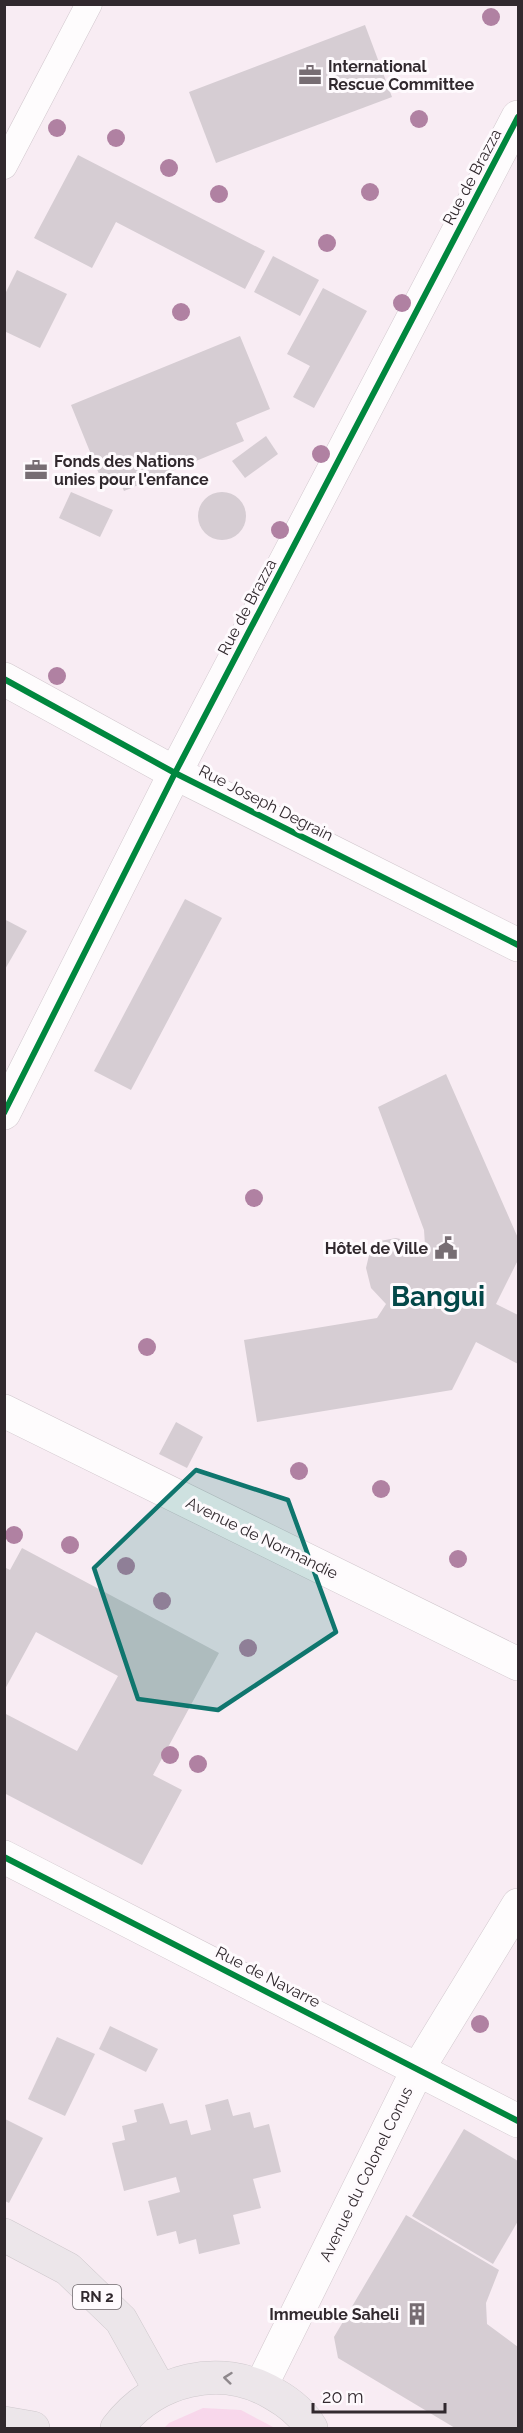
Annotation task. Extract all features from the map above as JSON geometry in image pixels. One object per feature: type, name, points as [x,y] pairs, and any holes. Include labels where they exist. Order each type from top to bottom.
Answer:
[{"type":"main road","name":"RN 2","points":[[4,2235],[68,2269],[121,2320],[160,2390]]},
{"type":"main road","points":[[117,2428],[130,2412],[160,2390],[184,2380],[210,2377],[236,2379],[261,2386],[286,2402],[311,2428]]},
{"type":"main road","points":[[4,2423],[33,2428]]},
{"type":"street","name":"Rue de Brazza","points":[[4,1113],[175,773],[519,117]]},
{"type":"street","name":"Rue Joseph Degrain","points":[[4,679],[175,773],[519,945]]},
{"type":"street","name":"Avenue de Normandie","points":[[4,1411],[519,1664]]},
{"type":"street","name":"Rue de Navarre","points":[[4,1857],[519,2121]]},
{"type":"street","name":"Avenue du Colonel Conus","points":[[261,2386],[418,2069],[519,1905]]},
{"type":"lane","points":[[4,166],[89,4]]},
{"type":"highlighted area","points":[[196,1470],[288,1500],[336,1632],[218,1710],[138,1699],[94,1568]]},
{"type":"shaded area","points":[[203,2408],[241,2410],[275,2428],[164,2428],[169,2423]]},
{"type":"building","points":[[365,25],[392,97],[216,163],[189,92]]},
{"type":"building","points":[[78,155],[265,251],[245,289],[116,222],[92,268],[34,238]]},
{"type":"building","points":[[273,256],[319,280],[300,316],[254,292]]},
{"type":"building","points":[[17,270],[67,294],[40,348],[4,331],[4,296]]},
{"type":"building","points":[[323,288],[367,311],[314,408],[293,397],[310,366],[287,354]]},
{"type":"building","points":[[240,336],[270,409],[236,423],[244,441],[124,491],[116,473],[101,479],[71,405]]},
{"type":"building","points":[[266,436],[278,454],[245,478],[232,461]]},
{"type":"building","points":[[71,492],[113,510],[100,537],[59,518]]},
{"type":"building","points":[[217,492],[227,492],[239,499],[246,511],[246,521],[239,533],[227,540],[217,540],[202,529],[198,521],[198,511],[209,496]]},
{"type":"building","points":[[185,899],[222,918],[131,1090],[94,1071]]},
{"type":"building","points":[[4,919],[27,931],[4,971]]},
{"type":"building","name":"Hôtel de Ville","points":[[446,1074],[518,1238],[518,1260],[496,1304],[518,1315],[518,1364],[476,1342],[452,1390],[257,1422],[244,1340],[377,1318],[386,1304],[371,1288],[366,1268],[370,1251],[380,1241],[396,1238],[425,1245],[424,1230],[378,1107]]},
{"type":"building","points":[[176,1422],[203,1437],[187,1468],[159,1454]]},
{"type":"building","points":[[22,1548],[219,1653],[153,1775],[182,1790],[142,1865],[4,1793],[4,1713],[77,1751],[118,1676],[36,1632],[4,1691],[4,1567],[10,1570]]},
{"type":"building","points":[[110,2026],[158,2049],[146,2072],[99,2049]]},
{"type":"building","points":[[57,2037],[95,2054],[65,2116],[28,2099]]},
{"type":"building","points":[[228,2099],[233,2116],[250,2112],[254,2128],[269,2124],[281,2172],[253,2179],[261,2208],[233,2215],[240,2244],[199,2254],[196,2239],[179,2244],[176,2231],[157,2236],[148,2201],[180,2192],[176,2177],[124,2191],[112,2143],[125,2140],[122,2126],[137,2122],[134,2110],[163,2103],[170,2124],[187,2120],[191,2135],[211,2130],[205,2105]]},
{"type":"building","points":[[5,2119],[43,2138],[9,2203],[5,2201]]},
{"type":"building","points":[[464,2129],[518,2161],[518,2221],[493,2264],[412,2216]]},
{"type":"building","name":"Immeuble Saheli","points":[[406,2215],[499,2270],[486,2303],[487,2324],[518,2347],[518,2428],[455,2428],[338,2358],[334,2337]]},
{"type":"cycle path","points":[[4,1113],[175,773],[518,117]]},
{"type":"cycle path","points":[[4,679],[175,773],[518,945]]},
{"type":"cycle path","points":[[4,1857],[518,2121]]},
{"type":"place","name":"International Rescue Committee","points":[[310,75]]},
{"type":"place","name":"Fonds des Nations unies pour l'enfance","points":[[36,470]]},
{"type":"place","name":"Hôtel de Ville","points":[[446,1248]]},
{"type":"place","name":"Immeuble Saheli","points":[[417,2314]]},
{"type":"district","name":"Bangui","points":[[438,1296]]}]
